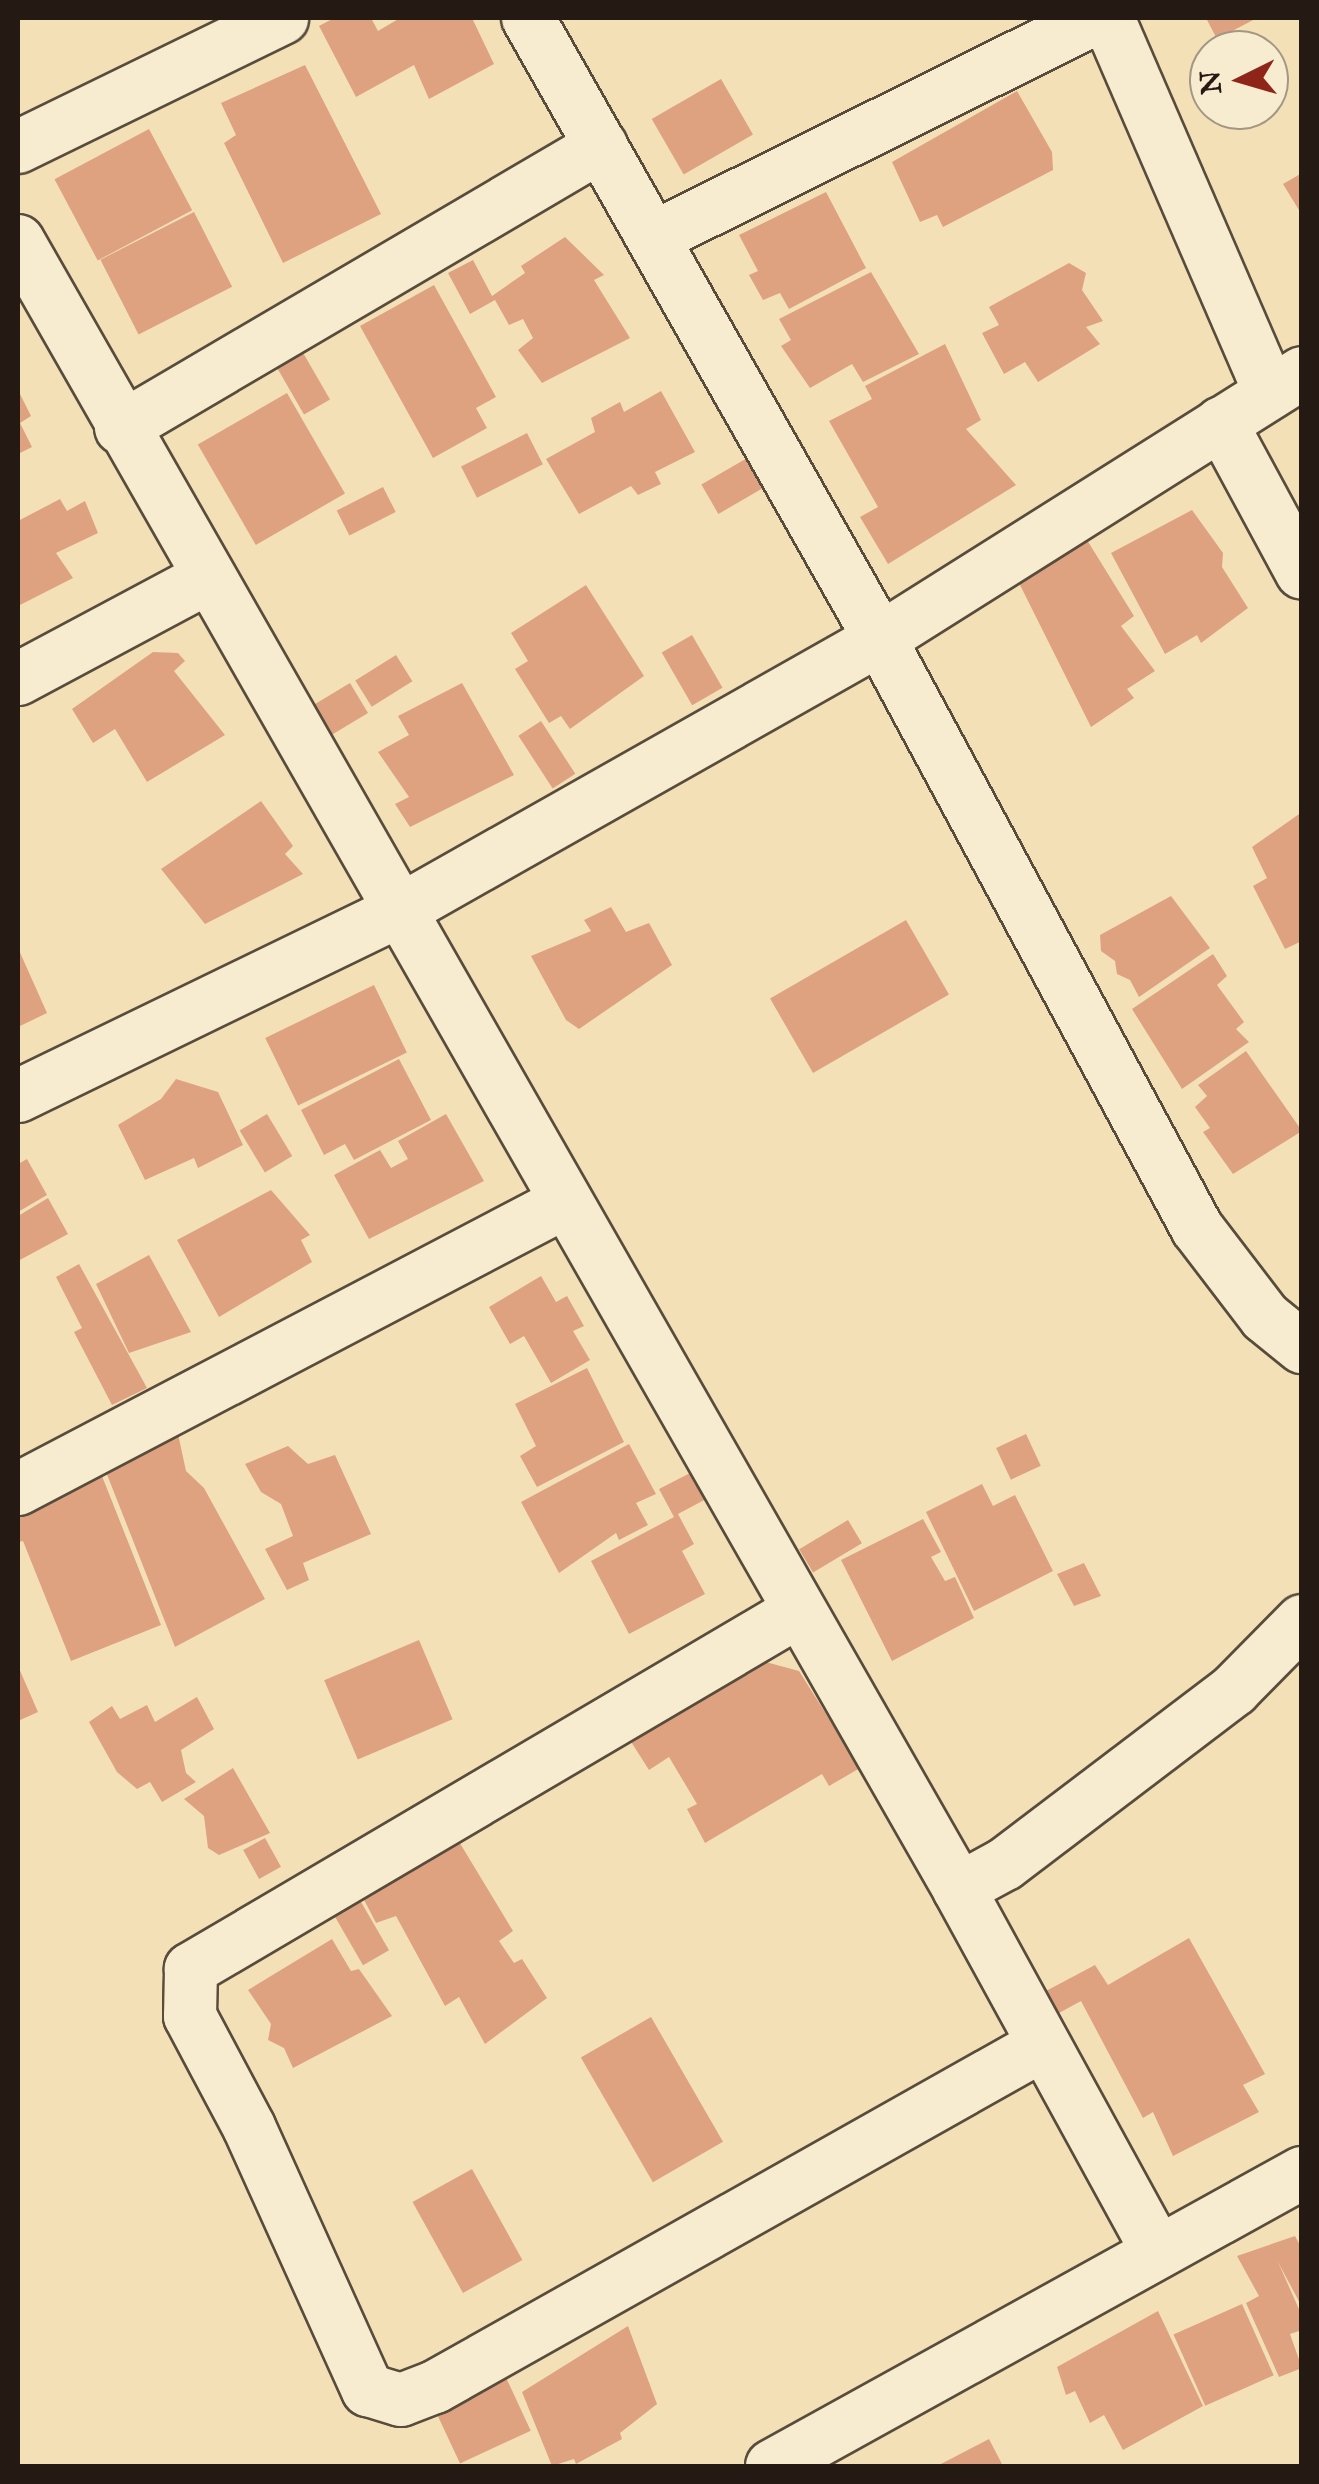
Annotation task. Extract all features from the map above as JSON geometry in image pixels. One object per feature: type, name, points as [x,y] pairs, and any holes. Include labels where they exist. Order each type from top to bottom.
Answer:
[{"type":"street","points":[[18,147],[282,18]]},
{"type":"street","points":[[528,18],[880,639],[1196,1228],[1266,1318],[1302,1347]]},
{"type":"street","points":[[654,238],[1097,18]]},
{"type":"street","points":[[18,1096],[399,912],[880,639],[1286,382],[1108,18]]},
{"type":"street","points":[[121,428],[601,146]]},
{"type":"street","points":[[18,241],[562,1204],[958,1889],[1040,2046],[1156,2249]]},
{"type":"street","points":[[1221,424],[1302,573]]},
{"type":"street","points":[[18,679],[207,578]]},
{"type":"street","points":[[18,1489],[562,1204]]},
{"type":"street","points":[[799,1611],[191,1969],[190,2016],[249,2127],[368,2390],[401,2400],[436,2387],[1040,2046]]},
{"type":"street","points":[[958,1889],[1004,1864],[1234,1690],[1302,1621]]},
{"type":"street","points":[[772,2466],[1156,2249],[1302,2173]]},
{"type":"building","points":[[334,18],[371,18],[378,31],[400,18],[472,18],[494,64],[429,99],[414,65],[356,97],[319,26]]},
{"type":"building","points":[[1206,18],[1257,18],[1234,30],[1212,30]]},
{"type":"building","points":[[305,65],[381,214],[283,263],[224,143],[236,135],[221,103]]},
{"type":"building","points":[[721,79],[753,134],[684,174],[652,119]]},
{"type":"building","points":[[1017,91],[1052,152],[1053,170],[943,227],[937,215],[920,222],[892,162]]},
{"type":"building","points":[[149,129],[192,210],[98,260],[55,179]]},
{"type":"building","points":[[1302,173],[1302,215],[1283,184]]},
{"type":"building","points":[[826,192],[866,268],[789,309],[780,293],[763,300],[749,275],[758,271],[739,235]]},
{"type":"building","points":[[194,212],[232,287],[139,335],[100,260]]},
{"type":"building","points":[[565,237],[604,275],[594,280],[630,338],[542,383],[518,350],[533,338],[523,319],[509,325],[495,300],[470,314],[448,273],[473,260],[492,296],[525,273],[521,266]]},
{"type":"building","points":[[1069,263],[1086,273],[1082,290],[1103,321],[1086,327],[1100,344],[1038,382],[1025,362],[1004,374],[982,333],[999,325],[989,307]]},
{"type":"building","points":[[871,272],[919,354],[863,382],[852,364],[810,388],[781,346],[791,340],[779,319]]},
{"type":"building","points":[[434,285],[496,397],[476,408],[487,428],[433,458],[360,326]]},
{"type":"building","points":[[945,344],[981,420],[966,429],[1016,485],[888,564],[860,517],[878,507],[829,421],[872,399],[865,386]]},
{"type":"building","points":[[302,351],[330,399],[304,414],[276,366]]},
{"type":"building","points":[[18,390],[31,416],[20,423],[32,447],[18,454]]},
{"type":"building","points":[[661,391],[695,452],[655,472],[661,484],[638,495],[631,486],[579,514],[546,459],[595,432],[591,418],[620,402],[624,412]]},
{"type":"building","points":[[287,393],[345,493],[256,545],[198,444]]},
{"type":"building","points":[[527,433],[543,464],[477,498],[461,467]]},
{"type":"building","points":[[749,457],[766,486],[718,514],[701,485]]},
{"type":"building","points":[[383,487],[396,512],[349,536],[337,511]]},
{"type":"building","points":[[60,499],[67,511],[85,501],[98,533],[56,553],[73,578],[18,606],[18,521]]},
{"type":"building","points":[[1192,510],[1223,553],[1222,567],[1248,608],[1201,643],[1197,635],[1165,654],[1111,553]]},
{"type":"building","points":[[1087,540],[1134,616],[1121,626],[1155,671],[1127,689],[1134,698],[1091,727],[1018,581]]},
{"type":"building","points":[[586,585],[644,676],[570,729],[561,716],[549,723],[515,669],[528,661],[511,633]]},
{"type":"building","points":[[692,635],[722,688],[692,705],[662,652]]},
{"type":"building","points":[[153,652],[178,653],[185,661],[174,671],[225,735],[147,782],[115,729],[93,743],[72,709]]},
{"type":"building","points":[[396,655],[412,681],[372,707],[355,680]]},
{"type":"building","points":[[350,683],[368,713],[327,738],[309,708]]},
{"type":"building","points":[[462,683],[514,775],[410,827],[395,804],[409,797],[378,752],[409,735],[398,716]]},
{"type":"building","points":[[541,721],[575,774],[553,789],[518,736]]},
{"type":"building","points":[[261,801],[293,846],[285,854],[303,874],[205,924],[161,869]]},
{"type":"building","points":[[1302,812],[1302,941],[1285,949],[1253,886],[1267,878],[1252,847]]},
{"type":"building","points":[[1171,896],[1210,948],[1139,997],[1130,980],[1117,974],[1115,961],[1101,951],[1100,935]]},
{"type":"building","points":[[611,907],[626,932],[649,923],[672,965],[579,1029],[566,1020],[531,956],[591,931],[584,920]]},
{"type":"building","points":[[906,920],[949,994],[813,1073],[770,998]]},
{"type":"building","points":[[18,948],[47,1013],[18,1027]]},
{"type":"building","points":[[1213,954],[1227,976],[1217,985],[1244,1022],[1236,1029],[1249,1042],[1182,1089],[1132,1009]]},
{"type":"building","points":[[374,985],[407,1052],[298,1105],[265,1038]]},
{"type":"building","points":[[1246,1051],[1302,1131],[1233,1174],[1203,1132],[1210,1128],[1195,1107],[1207,1096],[1198,1085]]},
{"type":"building","points":[[399,1059],[431,1120],[354,1160],[345,1144],[324,1155],[301,1110]]},
{"type":"building","points":[[176,1079],[218,1092],[243,1145],[198,1168],[194,1158],[145,1180],[118,1125],[161,1099]]},
{"type":"building","points":[[267,1114],[292,1156],[265,1172],[240,1130]]},
{"type":"building","points":[[446,1114],[484,1181],[369,1239],[334,1175],[380,1150],[391,1168],[408,1159],[398,1141]]},
{"type":"building","points":[[27,1159],[47,1195],[18,1212],[18,1164]]},
{"type":"building","points":[[271,1190],[310,1235],[301,1240],[312,1262],[219,1317],[177,1240]]},
{"type":"building","points":[[48,1198],[68,1234],[18,1261],[18,1216]]},
{"type":"building","points":[[149,1255],[191,1332],[129,1353],[96,1284]]},
{"type":"building","points":[[79,1264],[147,1388],[112,1405],[74,1332],[82,1328],[56,1277]]},
{"type":"building","points":[[541,1276],[556,1302],[567,1296],[584,1326],[573,1331],[590,1360],[551,1383],[524,1336],[510,1344],[489,1307]]},
{"type":"building","points":[[587,1368],[624,1442],[537,1487],[520,1456],[536,1446],[515,1404]]},
{"type":"building","points":[[178,1434],[186,1471],[204,1488],[265,1599],[175,1647],[106,1472]]},
{"type":"building","points":[[1026,1434],[1041,1466],[1011,1480],[996,1448]]},
{"type":"building","points":[[629,1444],[656,1494],[636,1503],[648,1525],[619,1540],[616,1533],[559,1573],[521,1502]]},
{"type":"building","points":[[288,1446],[308,1464],[335,1455],[371,1534],[303,1563],[309,1580],[287,1590],[265,1549],[293,1536],[281,1504],[261,1492],[245,1464]]},
{"type":"building","points":[[100,1471],[161,1625],[71,1661],[23,1541],[18,1542],[18,1514]]},
{"type":"building","points":[[694,1471],[708,1498],[678,1514],[694,1544],[682,1551],[705,1594],[629,1634],[591,1561],[674,1517],[659,1489]]},
{"type":"building","points":[[982,1484],[993,1506],[1015,1495],[1053,1571],[974,1611],[926,1512]]},
{"type":"building","points":[[923,1519],[941,1552],[931,1557],[945,1581],[955,1577],[974,1618],[892,1661],[841,1560]]},
{"type":"building","points":[[848,1520],[862,1543],[813,1573],[799,1549]]},
{"type":"building","points":[[1084,1563],[1101,1596],[1074,1606],[1057,1574]]},
{"type":"building","points":[[419,1640],[453,1719],[358,1759],[324,1680]]},
{"type":"building","points":[[758,1660],[799,1671],[860,1768],[829,1786],[822,1774],[705,1843],[687,1809],[697,1804],[669,1757],[649,1770],[628,1737]]},
{"type":"building","points":[[18,1666],[38,1712],[18,1721]]},
{"type":"building","points":[[197,1697],[214,1729],[181,1750],[186,1773],[196,1782],[162,1802],[150,1782],[137,1789],[117,1772],[89,1722],[112,1706],[120,1719],[147,1705],[155,1722]]},
{"type":"building","points":[[233,1768],[270,1833],[219,1855],[208,1848],[204,1816],[184,1799]]},
{"type":"building","points":[[265,1838],[281,1867],[259,1879],[243,1850]]},
{"type":"building","points":[[458,1840],[513,1931],[499,1941],[514,1963],[522,1959],[547,1998],[485,2044],[459,1997],[445,2006],[396,1916],[376,1923],[361,1894]]},
{"type":"building","points":[[353,1888],[389,1950],[363,1965],[327,1903]]},
{"type":"building","points":[[1189,1938],[1265,2074],[1243,2085],[1259,2112],[1173,2156],[1153,2112],[1143,2118],[1081,2001],[1059,2013],[1046,1991],[1095,1965],[1108,1985]]},
{"type":"building","points":[[332,1939],[351,1971],[359,1969],[392,2016],[293,2068],[284,2048],[268,2040],[271,2024],[248,1990]]},
{"type":"building","points":[[651,2017],[723,2142],[653,2182],[581,2058]]},
{"type":"building","points":[[472,2169],[522,2260],[463,2293],[413,2202]]},
{"type":"building","points":[[1295,2236],[1302,2249],[1302,2307],[1278,2262],[1302,2316],[1302,2330],[1290,2334],[1302,2368],[1279,2377],[1246,2303],[1259,2296],[1237,2256]]},
{"type":"building","points":[[1242,2304],[1274,2375],[1205,2406],[1173,2335]]},
{"type":"building","points":[[1158,2311],[1203,2406],[1123,2450],[1104,2415],[1090,2423],[1075,2391],[1066,2395],[1057,2367]]},
{"type":"building","points":[[628,2326],[657,2404],[620,2433],[622,2439],[576,2464],[574,2459],[552,2466],[522,2392]]},
{"type":"building","points":[[502,2369],[531,2431],[460,2464],[431,2402]]},
{"type":"building","points":[[989,2439],[1003,2466],[937,2466]]}]
